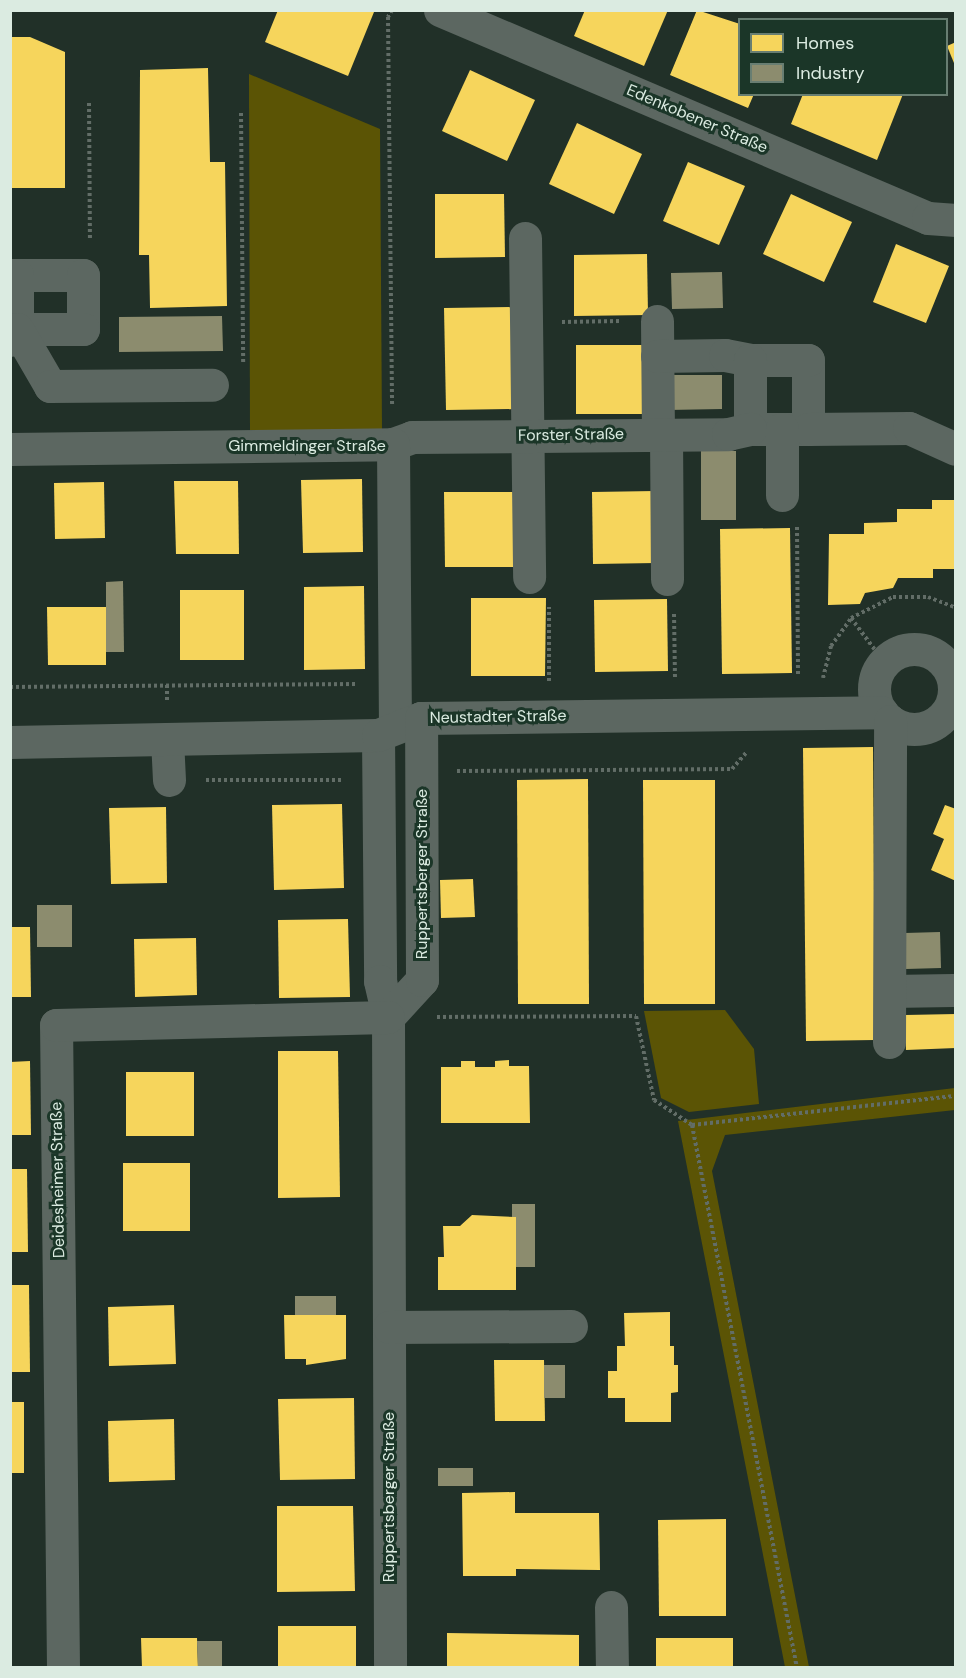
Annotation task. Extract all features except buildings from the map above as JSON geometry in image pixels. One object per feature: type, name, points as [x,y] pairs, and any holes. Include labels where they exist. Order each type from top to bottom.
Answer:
[{"type":"street","name":"Edenkobener Straße","points":[[440,10],[928,218],[956,220]]},
{"type":"street","points":[[525,238],[529,577]]},
{"type":"street","points":[[14,334],[83,329],[83,274],[14,275],[14,334],[50,386],[212,385]]},
{"type":"street","points":[[657,321],[667,579]]},
{"type":"street","points":[[657,356],[725,355],[750,360],[808,360],[782,495]]},
{"type":"street","points":[[750,360],[750,429]]},
{"type":"street","name":"Forster Straße","points":[[393,444],[412,436],[728,434],[750,429],[909,428],[956,449]]},
{"type":"street","name":"Gimmeldinger Straße","points":[[10,449],[393,444],[394,683],[398,727]]},
{"type":"street","name":"Neustadter Straße","points":[[10,742],[167,739],[398,727],[886,717],[915,729],[939,720],[950,705],[954,686],[950,652],[921,649],[895,654],[884,662]]},
{"type":"street","points":[[884,662],[874,687],[886,717],[890,1042]]},
{"type":"street","name":"Ruppertsberger Straße","points":[[390,1668],[388,1017],[380,981],[398,727]]},
{"type":"street","name":"Ruppertsberger Straße","points":[[388,1017],[422,980],[398,727]]},
{"type":"street","points":[[167,739],[169,780]]},
{"type":"street","points":[[890,991],[952,990]]},
{"type":"street","name":"Deidesheimer Straße","points":[[63,1668],[56,1025],[388,1017]]},
{"type":"street","points":[[389,1327],[571,1326]]},
{"type":"street","points":[[611,1607],[612,1668]]},
{"type":"path","points":[[392,10],[388,17],[393,444]]},
{"type":"path","points":[[83,274],[90,250],[89,103]]},
{"type":"path","points":[[241,113],[243,370]]},
{"type":"path","points":[[526,322],[657,321]]},
{"type":"path","points":[[782,495],[797,520],[798,680]]},
{"type":"path","points":[[529,577],[549,587],[549,682]]},
{"type":"path","points":[[667,579],[674,594],[675,680]]},
{"type":"path","points":[[814,680],[822,680],[831,645],[851,618],[893,597],[928,597],[956,608]]},
{"type":"path","points":[[851,618],[884,662]]},
{"type":"path","points":[[663,680],[686,680]]},
{"type":"path","points":[[787,680],[806,680]]},
{"type":"path","points":[[537,682],[560,682]]},
{"type":"path","points":[[10,687],[394,683]]},
{"type":"path","points":[[388,1017],[636,1016],[654,1100],[692,1125],[956,1096]]},
{"type":"path","points":[[692,1125],[797,1668]]},
{"type":"shaded area","points":[[249,74],[380,129],[382,431],[250,430]]},
{"type":"shaded area","points":[[725,1010],[754,1049],[759,1104],[689,1112],[661,1098],[644,1011]]},
{"type":"shaded area","points":[[955,1088],[955,1110],[725,1135],[712,1171],[809,1667],[785,1667],[678,1121]]}]
